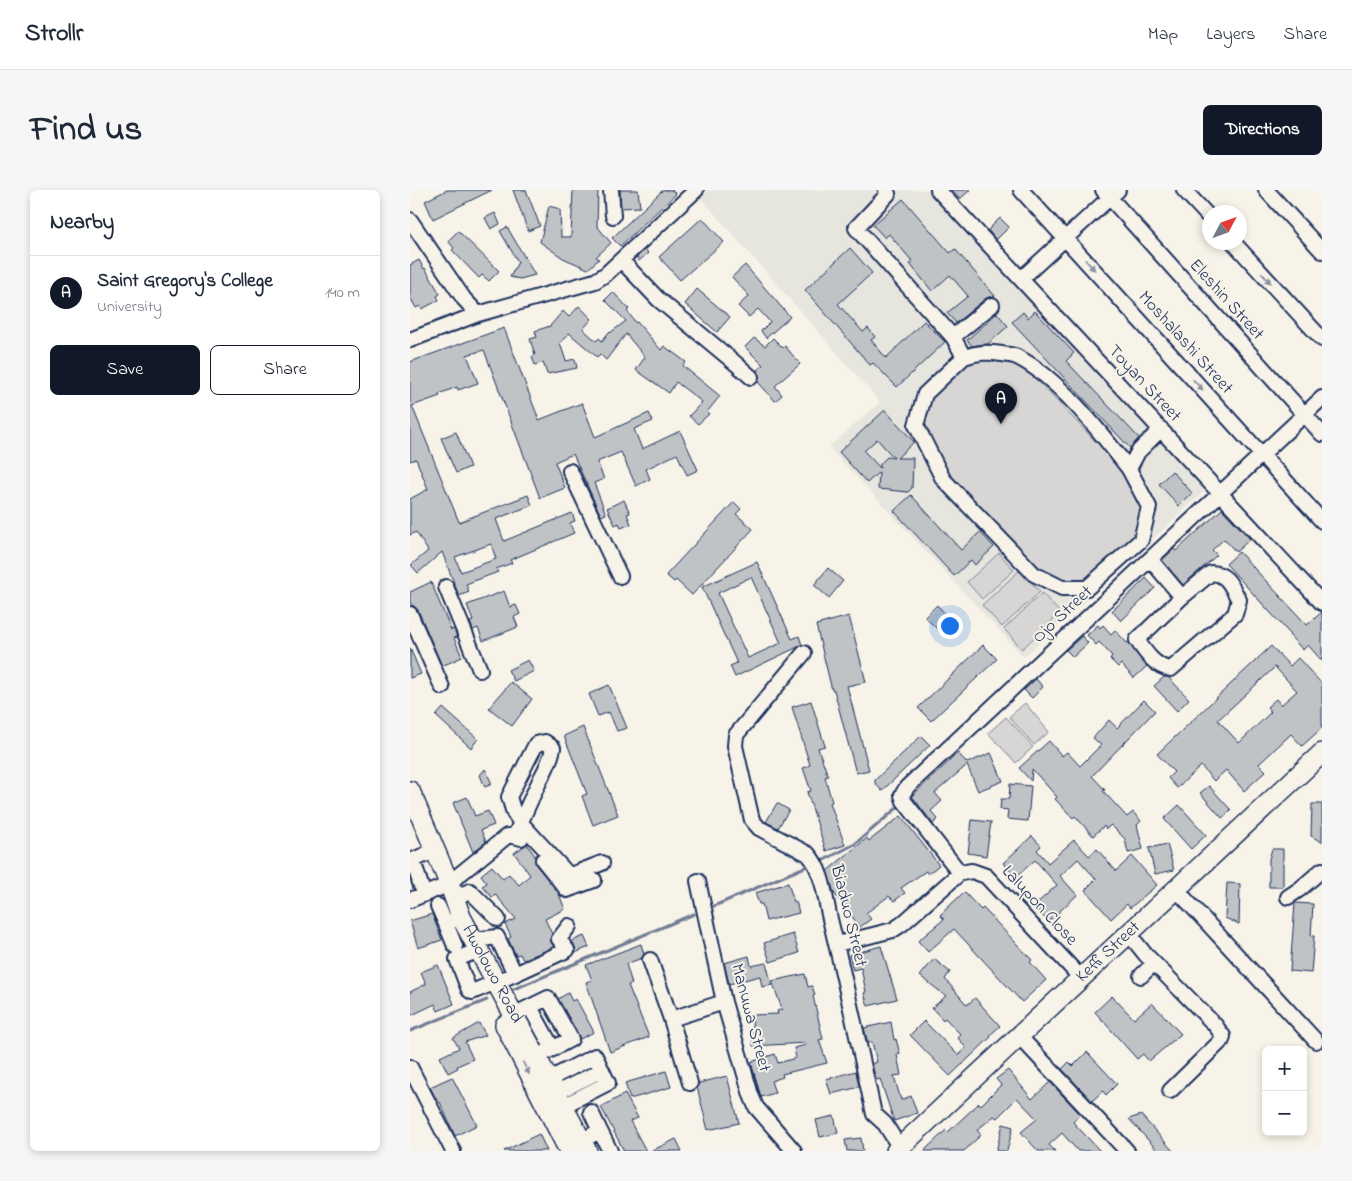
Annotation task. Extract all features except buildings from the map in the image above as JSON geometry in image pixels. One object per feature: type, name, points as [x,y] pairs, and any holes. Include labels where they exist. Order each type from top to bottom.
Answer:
[{"type":"main road","name":"Keffi Street","points":[[898,1149],[1322,753]]},
{"type":"main road","name":"Awolowo Road","points":[[411,805],[430,852],[453,920],[579,1147]]},
{"type":"main road","name":"Awolowo Road","points":[[490,984],[522,1011],[545,1053],[556,1093],[579,1147]]},
{"type":"street","points":[[612,190],[613,216]]},
{"type":"street","points":[[410,340],[478,314],[595,281],[606,274],[696,190]]},
{"type":"street","points":[[886,190],[888,194],[856,228],[953,337],[964,357]]},
{"type":"street","name":"Toyan Street","points":[[938,190],[1322,603]]},
{"type":"street","name":"Moshalashi Street","points":[[1021,190],[1322,521]]},
{"type":"street","points":[[1184,190],[1202,209]]},
{"type":"street","points":[[1266,190],[1322,251]]},
{"type":"street","points":[[1021,279],[1066,238],[1110,192]]},
{"type":"street","name":"Eleshin Street","points":[[1110,192],[1322,434]]},
{"type":"street","points":[[410,220],[464,299],[478,314]]},
{"type":"street","points":[[1240,250],[1322,339]]},
{"type":"street","points":[[621,260],[658,299],[748,375]]},
{"type":"street","points":[[953,337],[992,305]]},
{"type":"street","points":[[991,352],[1016,356],[1034,368],[1064,392],[1096,426],[1129,469],[1149,507],[1141,540],[1086,588],[1062,588],[1034,574],[943,480],[916,425],[925,394],[964,357],[975,353],[991,352]]},
{"type":"street","name":"Ojo Street","points":[[960,873],[904,801],[902,795],[907,787],[1322,398]]},
{"type":"street","points":[[1129,469],[1138,452],[1161,429]]},
{"type":"street","points":[[570,471],[620,576]]},
{"type":"street","points":[[1150,559],[1182,597]]},
{"type":"street","points":[[1211,573],[1221,574],[1228,580],[1240,600],[1235,614],[1171,669],[1163,668],[1146,653],[1137,640],[1182,597],[1211,573]]},
{"type":"street","points":[[446,587],[480,670]]},
{"type":"street","points":[[410,614],[442,686]]},
{"type":"street","name":"Biaduo Street","points":[[804,653],[736,735],[735,746],[752,820],[759,828],[808,854],[813,859],[818,871],[837,944],[874,1114],[885,1124],[898,1149]]},
{"type":"street","points":[[445,894],[507,836],[518,829],[552,753],[553,748],[545,742],[536,744],[510,797],[511,808],[518,829],[567,890],[594,880]]},
{"type":"street","points":[[518,829],[567,873],[571,874],[602,863]]},
{"type":"street","points":[[421,886],[413,860],[430,852]]},
{"type":"street","points":[[1288,896],[1300,889],[1322,870]]},
{"type":"street","name":"Lalupon Close","points":[[960,873],[972,871],[986,876],[1081,978]]},
{"type":"street","points":[[837,944],[892,930],[902,924],[960,873]]},
{"type":"street","name":"Manuwa Street","points":[[698,881],[724,1002],[751,1095],[756,1107],[794,1151]]},
{"type":"street","points":[[1176,889],[1316,1041]]},
{"type":"street","points":[[410,900],[470,891],[498,919]]},
{"type":"street","points":[[490,984],[567,950],[560,939],[569,926]]},
{"type":"street","points":[[1129,934],[1154,963],[1215,1025],[1222,1036],[1222,1040],[1170,1091]]},
{"type":"street","points":[[469,948],[482,939],[497,937],[515,974]]},
{"type":"street","points":[[650,960],[671,1019],[690,1083]]},
{"type":"street","points":[[1141,976],[1154,963]]},
{"type":"street","points":[[548,998],[571,1039],[545,1053],[545,1036],[536,1020],[522,1011],[548,998]]},
{"type":"street","points":[[671,1019],[724,1002]]},
{"type":"street","points":[[536,1020],[555,1010]]},
{"type":"street","points":[[545,1036],[564,1026]]},
{"type":"street","points":[[1019,1036],[1127,1151]]},
{"type":"street","points":[[594,1056],[608,1083],[556,1093],[594,1056]]},
{"type":"street","points":[[410,1067],[453,1151]]},
{"type":"street","points":[[591,1112],[610,1151]]},
{"type":"street","points":[[579,1147],[600,1131]]},
{"type":"shaded area","points":[[707,190],[929,190],[1207,489],[1024,657],[829,447],[880,402],[700,197]]},
{"type":"shaded area","points":[[988,357],[1010,362],[1030,373],[1120,467],[1140,496],[1142,513],[1140,525],[1134,539],[1093,576],[1082,580],[1067,581],[1045,573],[1032,562],[944,470],[927,438],[927,411],[940,385],[963,365]]},
{"type":"shaded area","points":[[999,553],[1014,570],[982,599],[967,582]]},
{"type":"shaded area","points":[[1020,570],[1040,592],[1002,627],[982,605]]},
{"type":"shaded area","points":[[1042,593],[1060,613],[1022,649],[1004,629]]},
{"type":"shaded area","points":[[1025,703],[1049,732],[1034,745],[1009,717]]},
{"type":"shaded area","points":[[1006,717],[1033,747],[1016,763],[988,733]]},
{"type":"waterway","points":[[824,860],[855,844],[897,808]]},
{"type":"waterway","points":[[714,906],[805,867]]},
{"type":"waterway","points":[[514,989],[694,914]]},
{"type":"waterway","points":[[410,1031],[487,1000]]},
{"type":"place","name":"Saint Gregory's College","points":[[1001,424]]}]
